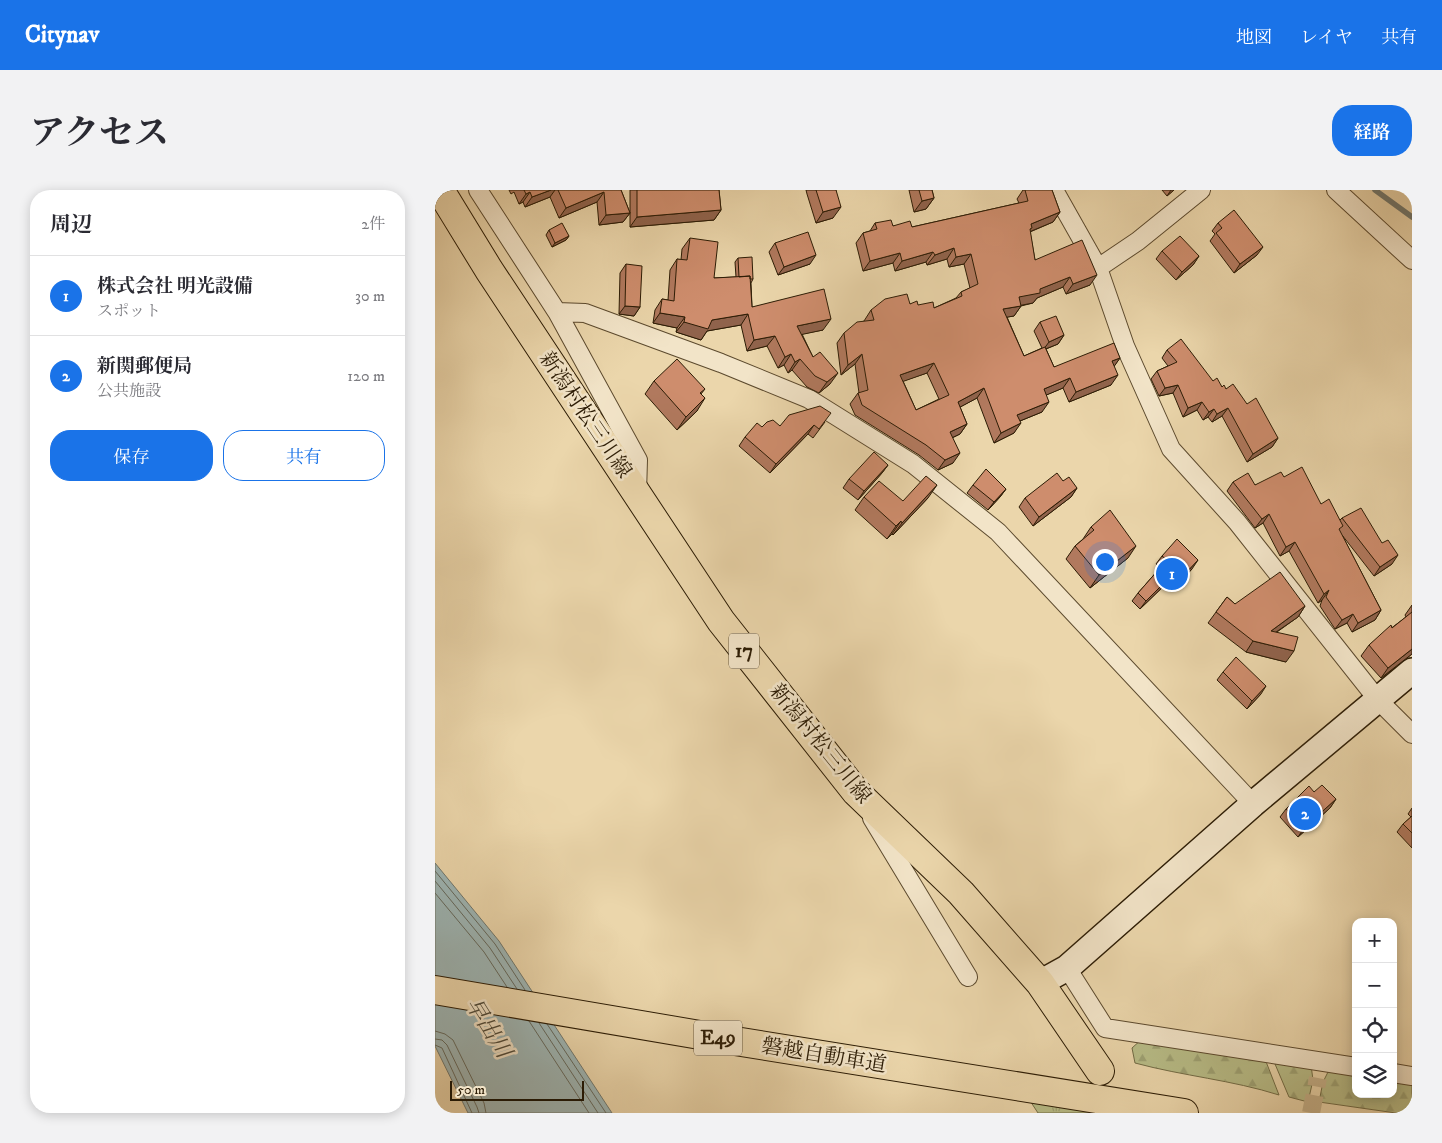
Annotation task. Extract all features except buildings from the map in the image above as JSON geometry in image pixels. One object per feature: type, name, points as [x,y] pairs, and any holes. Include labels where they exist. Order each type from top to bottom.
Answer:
[{"type":"main road","name":"新潟村松三川線","points":[[440,190],[489,270],[721,621],[856,792],[961,893],[1040,983],[1100,1071]]},
{"type":"main road","name":"磐越自動車道","points":[[435,990],[1001,1085],[1183,1113]]},
{"type":"street","points":[[478,190],[557,312],[638,460],[637,493]]},
{"type":"street","points":[[1054,190],[1098,268],[1125,346],[1171,449],[1237,522],[1275,573],[1378,700],[1412,734]]},
{"type":"street","points":[[1098,268],[1138,241],[1201,190]]},
{"type":"street","points":[[1336,190],[1412,260]]},
{"type":"street","points":[[557,312],[585,313],[721,363],[809,399],[913,464],[998,532],[1253,804]]},
{"type":"street","points":[[1040,983],[1067,968],[1253,804],[1412,671]]},
{"type":"street","points":[[856,792],[968,977]]},
{"type":"street","points":[[1067,968],[1105,1028],[1319,1070],[1352,1067]]},
{"type":"street","points":[[1397,1074],[1412,1076]]},
{"type":"green space","points":[[1142,1039],[1265,1059],[1279,1095],[1135,1063],[1132,1048]]},
{"type":"green space","points":[[1282,1061],[1311,1065],[1313,1080],[1308,1102],[1289,1097],[1275,1064]]},
{"type":"green space","points":[[1330,1068],[1352,1071],[1352,1098],[1397,1098],[1397,1078],[1412,1080],[1412,1113],[1396,1113],[1319,1102],[1323,1082]]},
{"type":"green space","points":[[1025,1093],[1120,1113],[1038,1113]]},
{"type":"water","name":"早出川","points":[[435,863],[499,941],[612,1113],[468,1113],[435,1046]]},
{"type":"waterway","points":[[1375,190],[1412,217]]},
{"type":"tunnel","points":[[1311,1113],[1318,1078]]},
{"type":"place","name":"株式会社 明光設備","points":[[1172,574]]},
{"type":"place","name":"新関郵便局","points":[[1305,814]]}]
